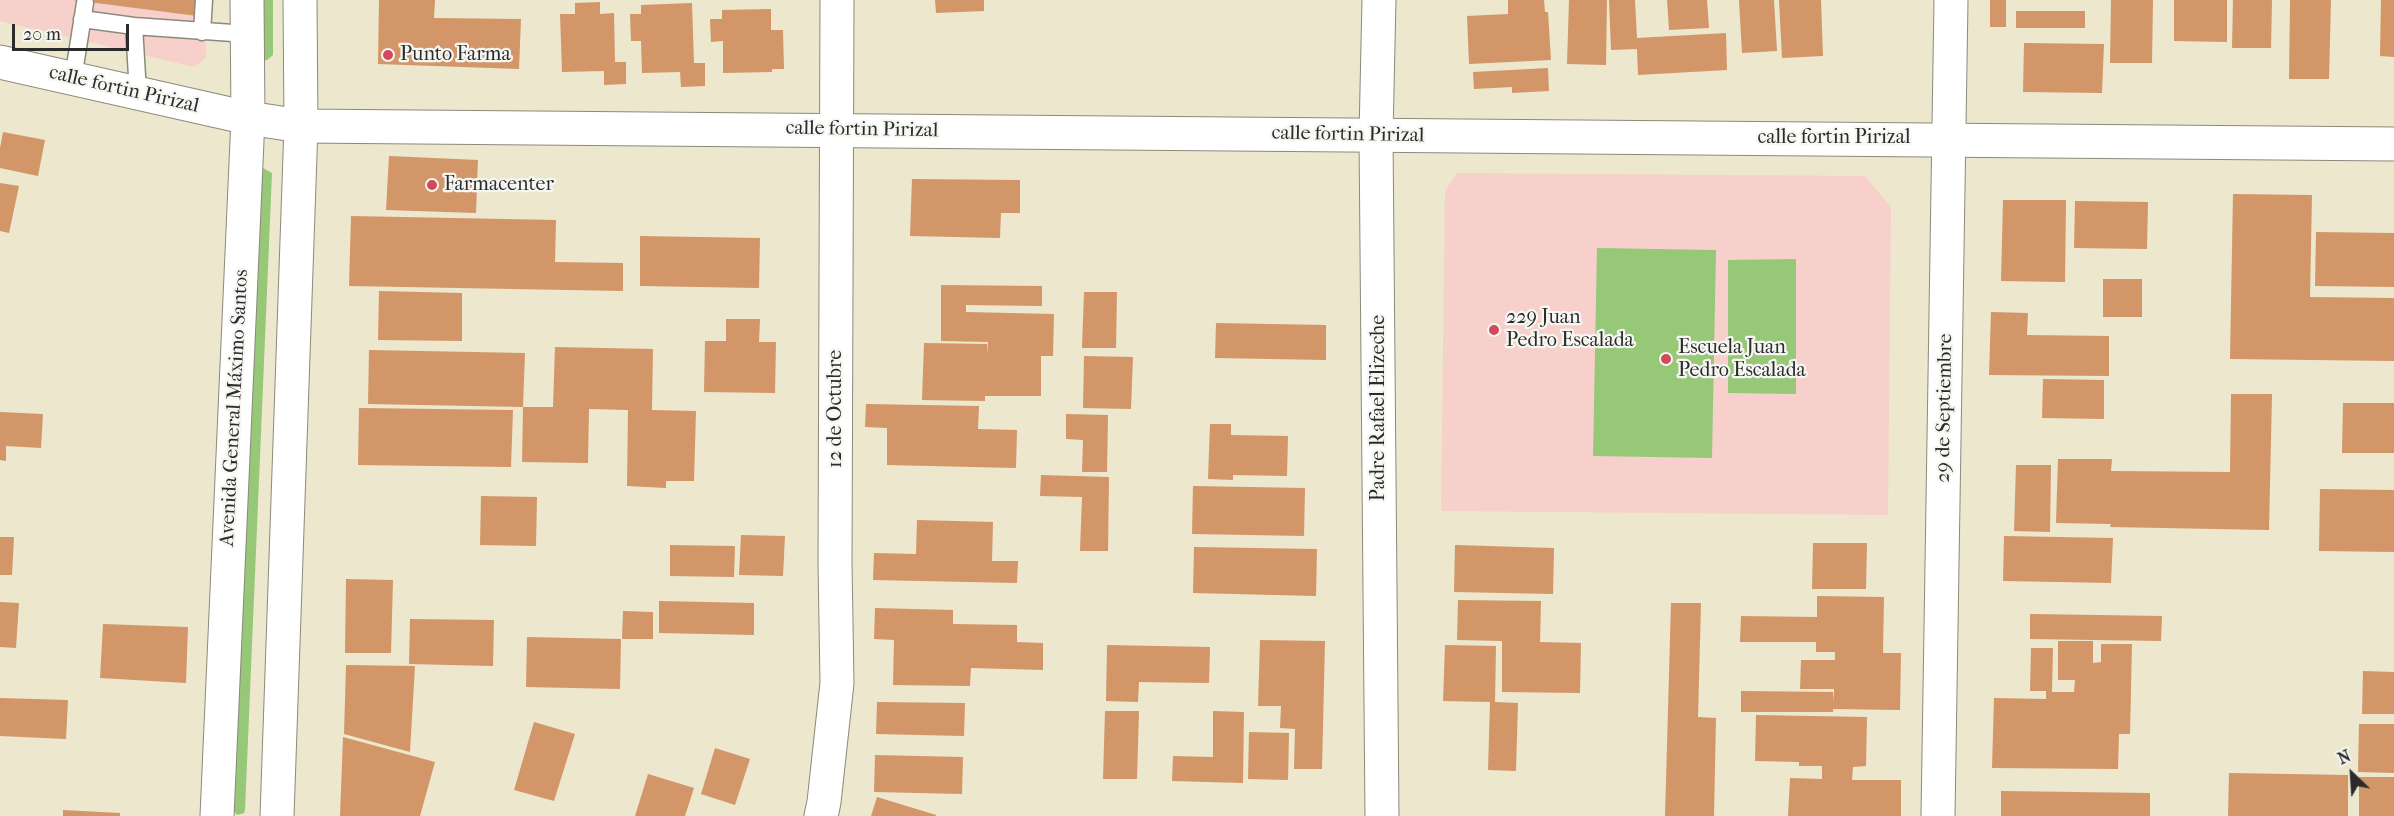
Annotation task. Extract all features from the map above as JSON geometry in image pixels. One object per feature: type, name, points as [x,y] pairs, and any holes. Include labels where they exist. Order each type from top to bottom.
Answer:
[{"type":"street","name":"Avenida General Máximo Santos","points":[[217,816],[248,118],[247,0]]},
{"type":"street","points":[[277,816],[301,126],[300,0]]},
{"type":"street","name":"12 de Octubre","points":[[820,816],[824,802],[837,683],[835,551],[837,0]]},
{"type":"street","name":"Padre Rafael Elizeche","points":[[1379,0],[1376,135],[1382,816]]},
{"type":"street","name":"29 de Septiembre","points":[[1938,816],[1951,0]]},
{"type":"street","name":"calle fortin Pirizal","points":[[0,62],[248,118],[301,126],[2394,144]]},
{"type":"lane","points":[[202,32],[204,0]]},
{"type":"lane","points":[[73,79],[84,11],[134,26],[247,34]]},
{"type":"lane","points":[[134,26],[138,93]]},
{"type":"shaded area","points":[[0,0],[205,0],[206,58],[194,67],[0,21]]},
{"type":"shaded area","name":"Escuela Juan Pedro Escalada","points":[[1457,173],[1865,176],[1891,207],[1888,515],[1441,511],[1445,191]]},
{"type":"green space","points":[[260,0],[273,0],[273,55],[267,60],[264,60]]},
{"type":"green space","points":[[263,168],[272,173],[245,810],[244,813],[237,815],[233,810],[260,170]]},
{"type":"green space","points":[[1597,248],[1716,250],[1712,458],[1593,456]]},
{"type":"green space","points":[[1796,259],[1796,394],[1728,393],[1728,260]]},
{"type":"building","points":[[73,0],[199,0],[197,16]]},
{"type":"building","points":[[379,0],[435,0],[434,18],[521,19],[519,69],[378,64]]},
{"type":"building","points":[[935,0],[984,0],[984,11],[936,13]]},
{"type":"building","points":[[1508,0],[1544,0],[1545,12],[1548,12],[1551,60],[1469,64],[1467,16],[1508,14]]},
{"type":"building","points":[[1569,0],[1607,0],[1606,65],[1567,64]]},
{"type":"building","points":[[1609,0],[1635,0],[1637,38],[1726,33],[1727,70],[1638,75],[1637,49],[1611,50]]},
{"type":"building","points":[[1667,0],[1707,0],[1709,28],[1669,30]]},
{"type":"building","points":[[1739,0],[1774,0],[1777,51],[1742,53]]},
{"type":"building","points":[[1779,0],[1821,0],[1823,56],[1782,58]]},
{"type":"building","points":[[1990,0],[2006,0],[2006,27],[1990,27]]},
{"type":"building","points":[[2111,0],[2153,0],[2152,63],[2110,63]]},
{"type":"building","points":[[2174,0],[2227,0],[2227,42],[2174,41]]},
{"type":"building","points":[[2233,0],[2272,0],[2271,48],[2232,48]]},
{"type":"building","points":[[2290,0],[2331,0],[2329,79],[2289,79]]},
{"type":"building","points":[[2381,0],[2394,0],[2394,57],[2380,56]]},
{"type":"building","points":[[600,2],[600,14],[614,13],[615,62],[626,62],[626,84],[604,85],[604,71],[562,72],[560,14],[575,14],[575,3]]},
{"type":"building","points":[[692,3],[694,63],[705,63],[705,86],[681,87],[680,72],[642,73],[641,41],[631,41],[630,14],[641,14],[641,5]]},
{"type":"building","points":[[771,9],[771,30],[783,30],[784,69],[772,69],[772,72],[723,73],[723,41],[711,42],[710,19],[722,19],[722,10]]},
{"type":"building","points":[[2016,11],[2085,11],[2085,28],[2016,28]]},
{"type":"building","points":[[2024,43],[2104,44],[2102,93],[2023,92]]},
{"type":"building","points":[[1548,68],[1549,91],[1512,93],[1512,87],[1474,89],[1473,72]]},
{"type":"building","points":[[3,132],[45,140],[38,176],[0,168]]},
{"type":"building","name":"Farmacenter","points":[[389,156],[478,160],[476,213],[386,210]]},
{"type":"building","points":[[912,179],[1020,180],[1020,213],[1001,213],[1000,238],[910,236]]},
{"type":"building","points":[[0,183],[19,186],[9,233],[0,231]]},
{"type":"building","points":[[2233,194],[2312,195],[2310,297],[2394,298],[2394,361],[2230,359]]},
{"type":"building","points":[[2003,200],[2066,200],[2065,282],[2001,281]]},
{"type":"building","points":[[2075,201],[2148,202],[2147,249],[2074,248]]},
{"type":"building","points":[[351,216],[556,220],[555,262],[623,263],[623,291],[349,286]]},
{"type":"building","points":[[2316,232],[2394,233],[2394,287],[2315,286]]},
{"type":"building","points":[[640,236],[760,238],[759,288],[640,286]]},
{"type":"building","points":[[2103,279],[2142,279],[2142,317],[2103,317]]},
{"type":"building","points":[[941,285],[1042,286],[1042,306],[966,305],[966,312],[1054,314],[1053,356],[1041,356],[1041,396],[985,396],[985,401],[922,400],[924,343],[987,344],[987,355],[988,342],[941,341]]},
{"type":"building","points":[[379,291],[462,293],[462,341],[378,340]]},
{"type":"building","points":[[1084,292],[1117,292],[1116,348],[1082,348]]},
{"type":"building","points":[[1991,312],[2028,313],[2027,335],[2109,336],[2109,376],[1989,375]]},
{"type":"building","points":[[726,319],[760,319],[759,342],[776,342],[775,393],[704,392],[705,341],[726,341]]},
{"type":"building","points":[[1216,323],[1326,325],[1326,360],[1215,358]]},
{"type":"building","points":[[555,347],[653,349],[652,410],[696,411],[694,481],[666,481],[666,488],[627,486],[628,410],[589,409],[588,463],[522,462],[523,407],[553,407]]},
{"type":"building","points":[[369,350],[525,353],[523,407],[368,404]]},
{"type":"building","points":[[1084,356],[1133,357],[1131,409],[1083,408]]},
{"type":"building","points":[[2043,379],[2104,380],[2104,419],[2042,418]]},
{"type":"building","points":[[2231,394],[2272,394],[2269,530],[2110,527],[2111,524],[2056,523],[2058,459],[2112,459],[2111,471],[2230,472]]},
{"type":"building","points":[[2343,403],[2394,403],[2394,453],[2342,453]]},
{"type":"building","points":[[866,404],[979,406],[978,429],[1017,430],[1016,468],[887,465],[887,428],[865,427]]},
{"type":"building","points":[[359,408],[513,410],[511,467],[358,465]]},
{"type":"building","points":[[0,412],[43,414],[41,448],[6,446],[6,461],[0,460]]},
{"type":"building","points":[[1066,414],[1108,415],[1107,472],[1082,472],[1083,440],[1066,439]]},
{"type":"building","points":[[1210,424],[1231,424],[1231,435],[1288,436],[1287,476],[1233,475],[1233,480],[1208,479]]},
{"type":"building","points":[[2016,465],[2051,465],[2050,532],[2014,531]]},
{"type":"building","points":[[1041,475],[1109,477],[1108,551],[1080,551],[1082,497],[1040,496]]},
{"type":"building","points":[[1193,486],[1305,488],[1304,536],[1192,534]]},
{"type":"building","points":[[2320,489],[2394,490],[2394,552],[2319,551]]},
{"type":"building","points":[[481,496],[537,497],[536,546],[480,545]]},
{"type":"building","points":[[917,520],[993,522],[992,561],[1018,561],[1017,583],[873,580],[874,553],[916,554]]},
{"type":"building","points":[[741,535],[785,536],[783,576],[739,575]]},
{"type":"building","points":[[2004,536],[2113,538],[2111,583],[2003,581]]},
{"type":"building","points":[[0,537],[14,537],[12,575],[0,575]]},
{"type":"building","points":[[1813,543],[1867,543],[1866,589],[1812,589]]},
{"type":"building","points":[[670,545],[735,546],[734,577],[670,576]]},
{"type":"building","points":[[1455,545],[1554,548],[1553,594],[1454,592]]},
{"type":"building","points":[[1194,547],[1317,549],[1316,596],[1193,593]]},
{"type":"building","points":[[346,579],[393,580],[391,653],[345,653]]},
{"type":"building","points":[[1817,596],[1884,597],[1883,653],[1901,653],[1900,710],[1833,709],[1833,712],[1741,712],[1741,691],[1833,692],[1834,701],[1834,689],[1800,689],[1801,660],[1835,660],[1835,652],[1816,652],[1816,642],[1740,642],[1741,616],[1817,617]]},
{"type":"building","points":[[1458,600],[1541,601],[1540,642],[1581,643],[1580,693],[1502,692],[1502,641],[1457,640]]},
{"type":"building","points":[[659,601],[754,603],[754,635],[659,633]]},
{"type":"building","points":[[0,602],[19,603],[16,648],[0,647]]},
{"type":"building","points":[[1671,603],[1701,603],[1698,717],[1716,718],[1714,816],[1665,816]]},
{"type":"building","points":[[875,608],[953,610],[953,624],[1017,625],[1017,642],[1043,643],[1043,670],[971,668],[970,686],[893,685],[894,640],[874,639]]},
{"type":"building","points":[[623,611],[653,612],[653,639],[622,639]]},
{"type":"building","points":[[2030,614],[2162,616],[2161,641],[2030,639]]},
{"type":"building","points":[[410,619],[494,620],[493,666],[409,664]]},
{"type":"building","points":[[103,624],[188,627],[186,683],[100,678]]},
{"type":"building","points":[[527,637],[621,639],[620,689],[526,687]]},
{"type":"building","points":[[1260,640],[1325,641],[1322,769],[1294,769],[1295,729],[1280,728],[1281,706],[1258,706]]},
{"type":"building","points":[[2058,641],[2093,641],[2093,663],[2101,662],[2101,644],[2132,644],[2130,734],[2119,734],[2118,769],[1992,768],[1994,698],[2046,699],[2046,691],[2030,691],[2031,648],[2053,648],[2052,692],[2074,692],[2075,680],[2058,680]]},
{"type":"building","points":[[1107,645],[1210,647],[1209,683],[1139,682],[1138,702],[1106,701]]},
{"type":"building","points":[[1445,645],[1496,646],[1495,702],[1518,703],[1516,771],[1488,770],[1490,702],[1443,701]]},
{"type":"building","points":[[346,665],[415,666],[410,752],[344,734]]},
{"type":"building","points":[[2363,671],[2394,672],[2394,714],[2362,714]]},
{"type":"building","points":[[0,698],[68,700],[66,739],[0,736]]},
{"type":"building","points":[[877,702],[965,703],[964,736],[876,734]]},
{"type":"building","points":[[1105,711],[1139,711],[1137,779],[1103,779]]},
{"type":"building","points":[[1213,711],[1244,712],[1243,783],[1172,781],[1173,756],[1213,757]]},
{"type":"building","points":[[1756,715],[1867,717],[1866,766],[1853,767],[1852,780],[1901,780],[1901,816],[1788,816],[1790,778],[1822,779],[1822,766],[1799,766],[1799,762],[1755,761]]},
{"type":"building","points":[[534,722],[575,734],[554,801],[514,790]]},
{"type":"building","points":[[2359,724],[2394,724],[2394,773],[2358,772]]},
{"type":"building","points":[[1249,732],[1289,733],[1288,780],[1248,779]]},
{"type":"building","points":[[343,737],[435,762],[420,816],[340,816]]},
{"type":"building","points":[[715,748],[750,759],[735,805],[701,794]]},
{"type":"building","points":[[875,755],[963,757],[962,794],[874,792]]},
{"type":"building","points":[[2229,773],[2348,775],[2348,816],[2228,816]]},
{"type":"building","points":[[648,774],[694,788],[685,816],[635,816]]},
{"type":"building","points":[[2359,777],[2394,777],[2394,816],[2359,816]]},
{"type":"building","points":[[2001,791],[2150,793],[2150,816],[2001,816]]},
{"type":"building","points":[[877,797],[936,815],[936,816],[871,816]]},
{"type":"building","points":[[63,810],[120,813],[120,816],[63,816]]},
{"type":"place","name":"Punto Farma","points":[[388,55]]},
{"type":"place","name":"Farmacenter","points":[[432,185]]},
{"type":"place","name":"229 Juan Pedro Escalada","points":[[1494,330]]},
{"type":"place","name":"Escuela Juan Pedro Escalada","points":[[1666,359]]}]
